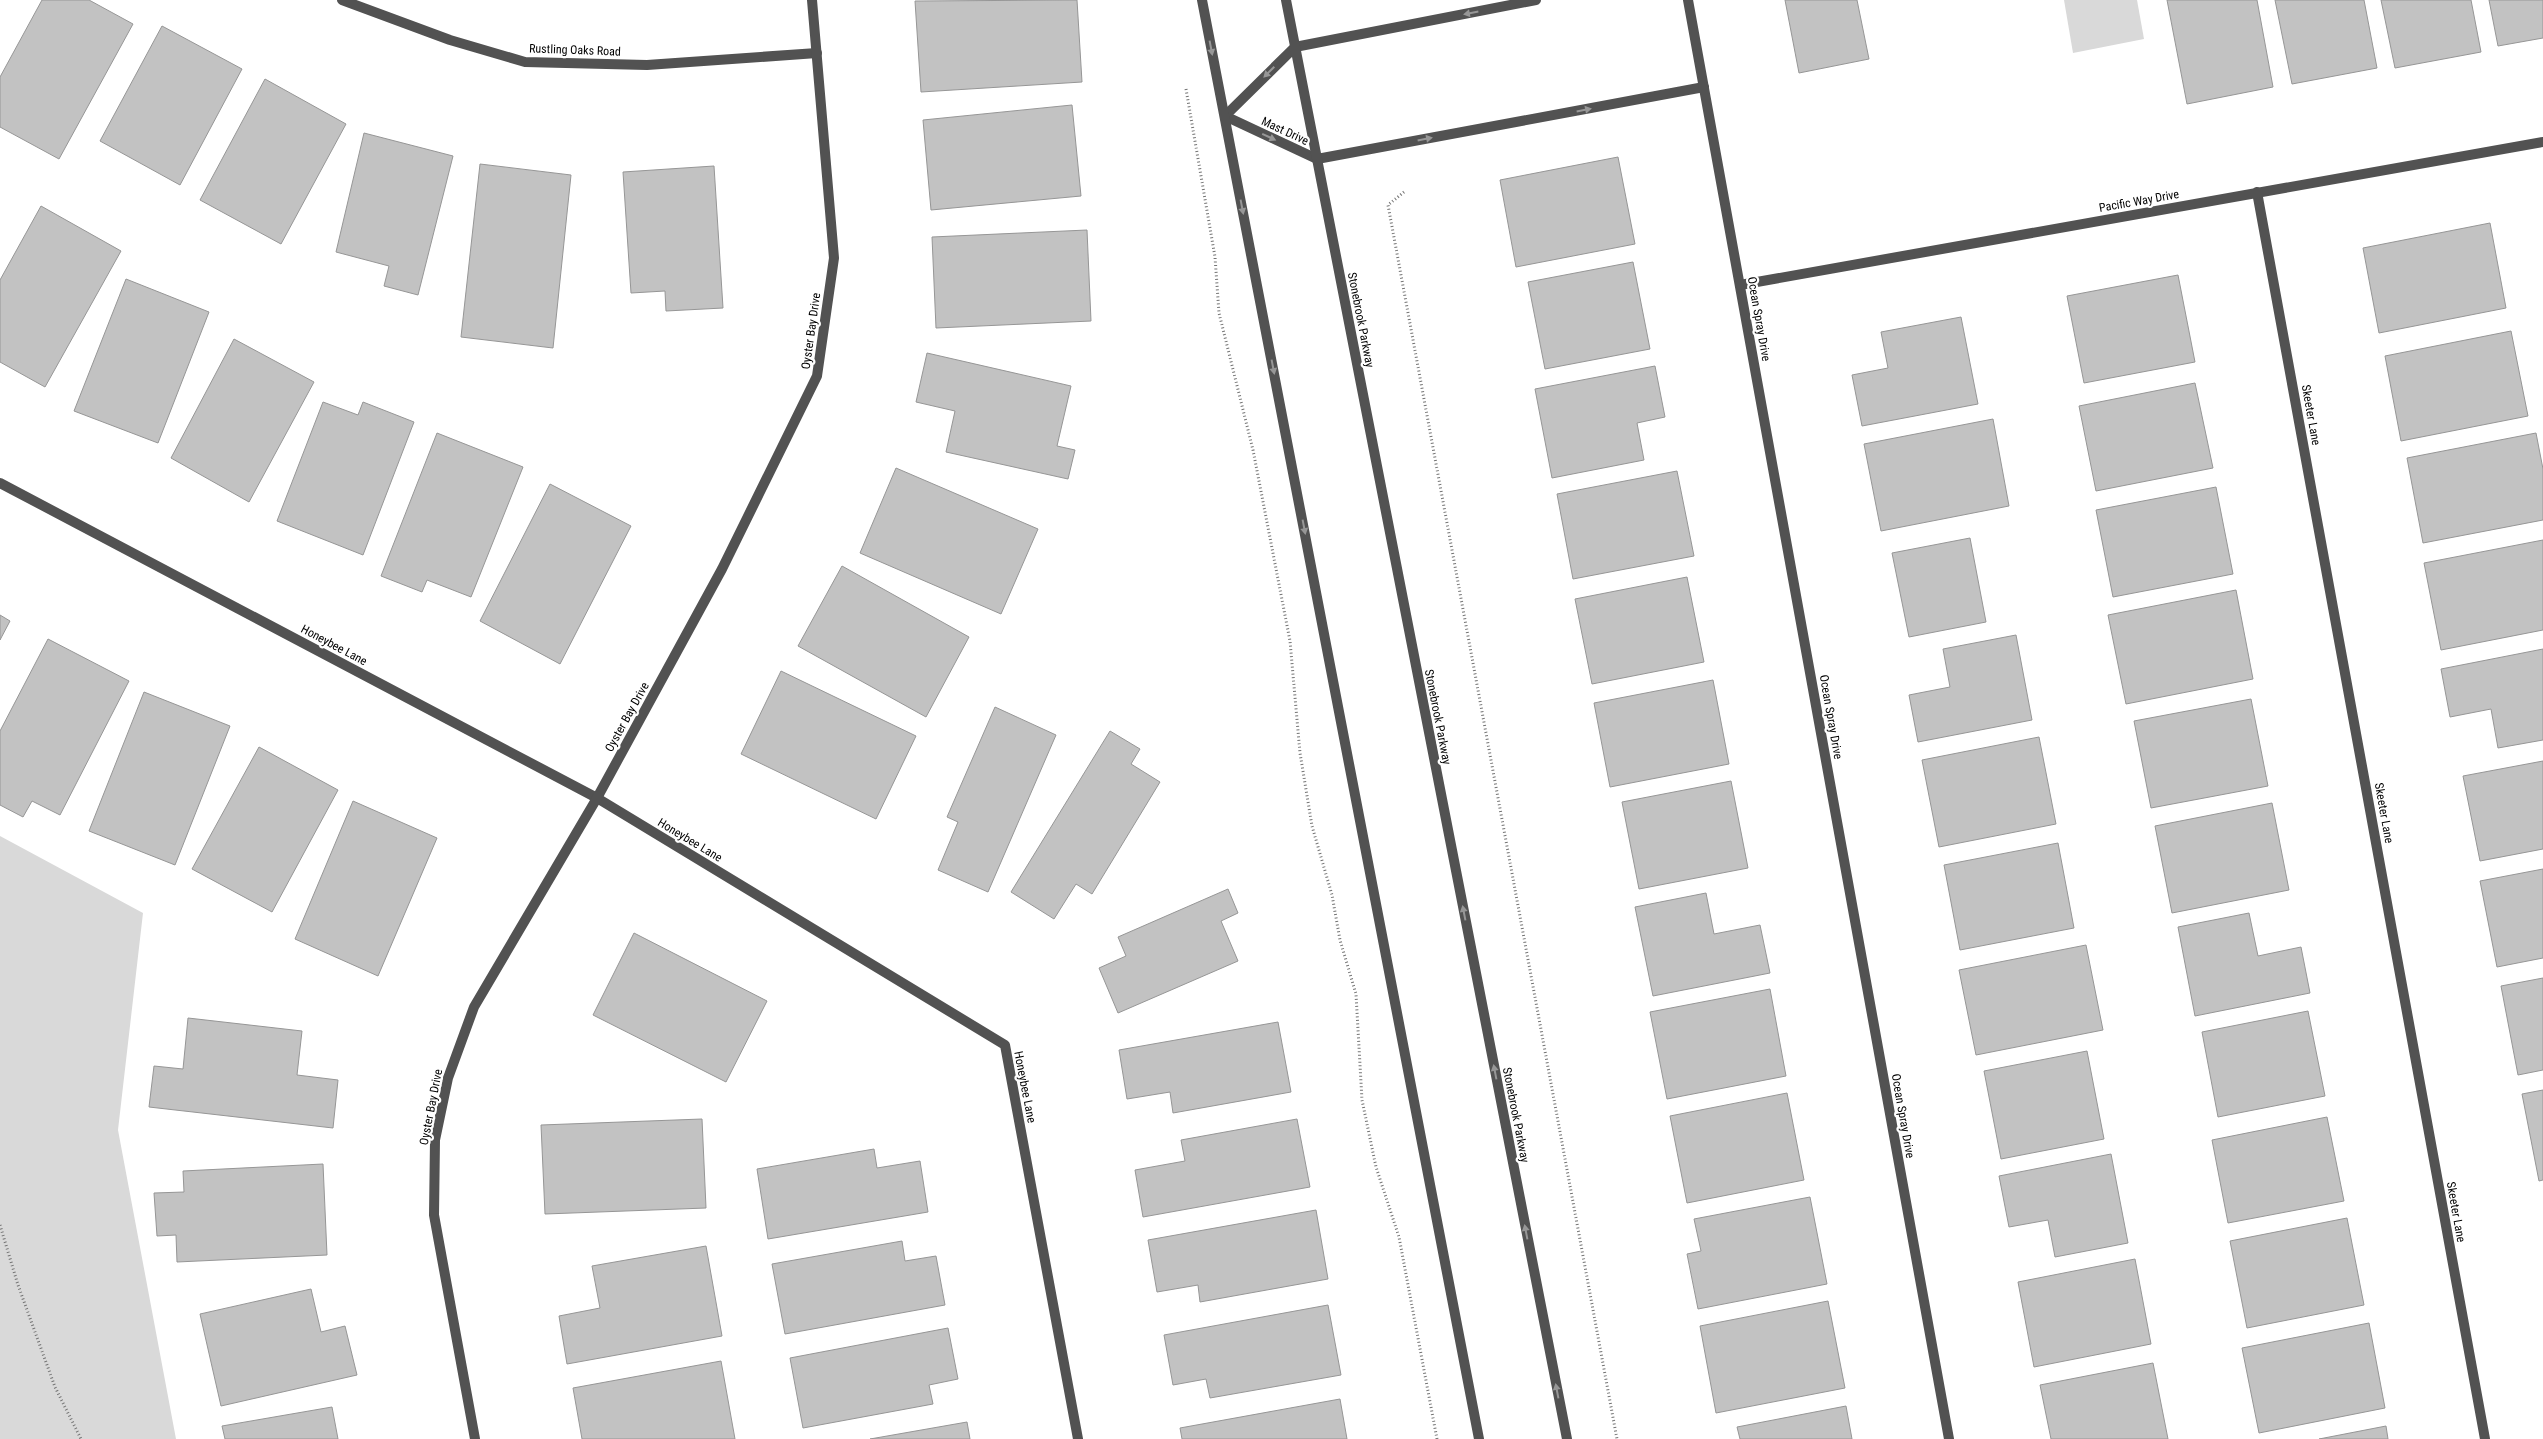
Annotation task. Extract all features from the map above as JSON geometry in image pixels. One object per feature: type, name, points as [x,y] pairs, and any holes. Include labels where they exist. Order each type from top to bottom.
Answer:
[{"type":"street","name":"Rustling Oaks Road","points":[[342,0],[450,40],[525,62],[647,65],[816,53]]},
{"type":"street","name":"Oyster Bay Drive","points":[[475,1439],[434,1215],[436,1140],[448,1078],[474,1007],[597,798],[722,569],[817,376],[834,258],[812,0]]},
{"type":"street","points":[[1202,0],[1479,1439]]},
{"type":"street","name":"Stonebrook Parkway","points":[[1286,0],[1567,1439]]},
{"type":"street","points":[[1225,116],[1295,47],[1536,0]]},
{"type":"street","name":"Ocean Spray Drive","points":[[1688,0],[1949,1439]]},
{"type":"street","name":"Mast Drive","points":[[1225,116],[1317,159],[1704,87]]},
{"type":"street","name":"Pacific Way Drive","points":[[1740,285],[2543,142]]},
{"type":"street","name":"Skeeter Lane","points":[[2257,192],[2485,1439]]},
{"type":"street","name":"Honeybee Lane","points":[[0,483],[597,798],[1005,1045],[1078,1439]]},
{"type":"path","points":[[1185,83],[1215,257],[1219,313],[1253,450],[1290,641],[1300,752],[1312,826],[1332,895],[1340,940],[1356,994],[1362,1100],[1376,1167],[1399,1238],[1437,1439]]},
{"type":"path","points":[[1404,192],[1388,205],[1616,1439]]},
{"type":"path","points":[[0,1225],[18,1285],[55,1387],[81,1439]]},
{"type":"shaded area","points":[[2064,0],[2137,0],[2144,39],[2073,53]]},
{"type":"shaded area","points":[[0,836],[143,913],[118,1130],[176,1439],[0,1439]]},
{"type":"building","points":[[42,0],[89,0],[133,24],[59,159],[0,127],[0,77]]},
{"type":"building","points":[[1077,0],[1082,82],[921,92],[915,1]]},
{"type":"building","points":[[1785,0],[1857,0],[1869,59],[1799,73]]},
{"type":"building","points":[[2167,0],[2257,0],[2273,87],[2187,104]]},
{"type":"building","points":[[2275,0],[2364,0],[2377,68],[2292,84]]},
{"type":"building","points":[[2381,0],[2471,0],[2481,52],[2395,68]]},
{"type":"building","points":[[2489,0],[2543,0],[2543,38],[2498,46]]},
{"type":"building","points":[[162,26],[242,69],[180,185],[100,141]]},
{"type":"building","points":[[265,79],[346,124],[281,244],[200,200]]},
{"type":"building","points":[[1072,105],[1081,196],[931,210],[923,120]]},
{"type":"building","points":[[364,133],[453,156],[418,295],[384,286],[389,266],[336,252]]},
{"type":"building","points":[[1618,157],[1635,244],[1516,267],[1500,180]]},
{"type":"building","points":[[480,164],[571,175],[553,348],[461,337]]},
{"type":"building","points":[[714,166],[723,308],[666,311],[665,291],[631,293],[623,172]]},
{"type":"building","points":[[41,206],[121,251],[45,387],[0,362],[0,280]]},
{"type":"building","points":[[2490,223],[2506,308],[2379,333],[2363,248]]},
{"type":"building","points":[[1087,230],[1091,321],[936,328],[932,237]]},
{"type":"building","points":[[1633,262],[1650,349],[1545,369],[1528,282]]},
{"type":"building","points":[[2178,275],[2195,362],[2084,383],[2067,296]]},
{"type":"building","points":[[126,279],[209,312],[158,443],[74,411]]},
{"type":"building","points":[[1961,317],[1978,404],[1862,426],[1852,375],[1888,368],[1881,332]]},
{"type":"building","points":[[2511,331],[2528,416],[2401,441],[2385,356]]},
{"type":"building","points":[[234,339],[314,382],[249,502],[171,458]]},
{"type":"building","points":[[927,353],[1071,386],[1057,446],[1075,450],[1068,479],[946,452],[955,411],[916,402]]},
{"type":"building","points":[[1655,366],[1665,417],[1637,423],[1644,460],[1552,478],[1535,389]]},
{"type":"building","points":[[2195,383],[2213,468],[2096,491],[2079,406]]},
{"type":"building","points":[[323,402],[358,415],[363,402],[414,422],[363,555],[277,521]]},
{"type":"building","points":[[1993,419],[2009,506],[1881,531],[1864,444]]},
{"type":"building","points":[[437,433],[523,467],[471,597],[427,580],[422,592],[381,576]]},
{"type":"building","points":[[2536,433],[2543,469],[2543,520],[2423,543],[2407,458]]},
{"type":"building","points":[[896,468],[1038,529],[1001,614],[860,553]]},
{"type":"building","points":[[1677,471],[1694,556],[1573,579],[1557,494]]},
{"type":"building","points":[[550,484],[631,526],[560,664],[480,621]]},
{"type":"building","points":[[2216,487],[2233,574],[2113,597],[2096,510]]},
{"type":"building","points":[[1970,538],[1986,622],[1909,637],[1892,553]]},
{"type":"building","points":[[2543,540],[2543,630],[2441,650],[2424,563]]},
{"type":"building","points":[[842,566],[969,637],[926,717],[798,646]]},
{"type":"building","points":[[1687,577],[1704,662],[1592,684],[1575,599]]},
{"type":"building","points":[[2236,590],[2253,679],[2126,704],[2108,615]]},
{"type":"building","points":[[0,615],[10,621],[0,640]]},
{"type":"building","points":[[2016,635],[2032,720],[1918,742],[1909,695],[1950,687],[1943,649]]},
{"type":"building","points":[[48,639],[129,681],[60,815],[32,801],[23,817],[0,805],[0,731]]},
{"type":"building","points":[[2543,649],[2543,740],[2498,748],[2491,709],[2450,717],[2441,669]]},
{"type":"building","points":[[781,671],[916,736],[876,819],[741,754]]},
{"type":"building","points":[[1713,680],[1729,764],[1610,787],[1594,703]]},
{"type":"building","points":[[144,692],[230,726],[175,865],[89,831]]},
{"type":"building","points":[[2251,699],[2268,786],[2151,808],[2134,721]]},
{"type":"building","points":[[995,707],[1056,735],[988,892],[938,870],[958,822],[947,817]]},
{"type":"building","points":[[1110,731],[1140,749],[1131,764],[1160,782],[1092,894],[1076,884],[1054,919],[1011,892]]},
{"type":"building","points":[[2039,737],[2056,824],[1939,847],[1922,760]]},
{"type":"building","points":[[259,747],[338,790],[272,912],[192,869]]},
{"type":"building","points":[[2543,761],[2543,849],[2480,861],[2463,776]]},
{"type":"building","points":[[1731,781],[1748,868],[1639,889],[1622,802]]},
{"type":"building","points":[[353,801],[437,838],[378,976],[295,939]]},
{"type":"building","points":[[2272,803],[2289,890],[2172,913],[2155,826]]},
{"type":"building","points":[[2058,843],[2074,928],[1960,950],[1944,865]]},
{"type":"building","points":[[2543,869],[2543,958],[2497,967],[2480,881]]},
{"type":"building","points":[[1228,889],[1238,913],[1221,921],[1238,961],[1118,1013],[1099,968],[1126,956],[1118,937]]},
{"type":"building","points":[[1706,893],[1714,934],[1760,925],[1770,973],[1653,996],[1635,907]]},
{"type":"building","points":[[2249,913],[2258,956],[2301,947],[2310,993],[2195,1016],[2178,927]]},
{"type":"building","points":[[634,933],[767,1001],[726,1082],[593,1015]]},
{"type":"building","points":[[2086,945],[2103,1030],[1976,1055],[1959,970]]},
{"type":"building","points":[[2543,978],[2543,1070],[2518,1075],[2501,986]]},
{"type":"building","points":[[1770,989],[1786,1076],[1667,1099],[1650,1012]]},
{"type":"building","points":[[2308,1011],[2325,1096],[2218,1117],[2202,1032]]},
{"type":"building","points":[[188,1018],[302,1031],[297,1075],[338,1080],[333,1128],[149,1107],[154,1066],[183,1069]]},
{"type":"building","points":[[1278,1022],[1291,1092],[1173,1113],[1170,1092],[1127,1099],[1119,1050]]},
{"type":"building","points":[[2087,1051],[2104,1139],[2001,1159],[1984,1071]]},
{"type":"building","points":[[2543,1090],[2543,1180],[2539,1181],[2522,1094]]},
{"type":"building","points":[[1787,1093],[1804,1180],[1687,1203],[1670,1116]]},
{"type":"building","points":[[2327,1117],[2344,1201],[2228,1223],[2212,1140]]},
{"type":"building","points":[[702,1119],[706,1208],[545,1214],[541,1125]]},
{"type":"building","points":[[1297,1119],[1310,1187],[1143,1217],[1135,1170],[1185,1161],[1181,1140]]},
{"type":"building","points":[[874,1149],[877,1168],[920,1161],[928,1212],[768,1239],[757,1169]]},
{"type":"building","points":[[2111,1154],[2128,1243],[2055,1257],[2048,1220],[2009,1227],[1999,1176]]},
{"type":"building","points":[[323,1164],[327,1255],[177,1262],[176,1235],[157,1236],[154,1193],[184,1192],[183,1171]]},
{"type":"building","points":[[1810,1197],[1827,1284],[1698,1309],[1687,1254],[1701,1251],[1694,1219]]},
{"type":"building","points":[[1316,1210],[1328,1279],[1200,1302],[1198,1285],[1157,1292],[1148,1240]]},
{"type":"building","points":[[2347,1218],[2364,1305],[2247,1328],[2230,1241]]},
{"type":"building","points":[[902,1241],[905,1261],[936,1256],[945,1305],[785,1334],[772,1264]]},
{"type":"building","points":[[706,1246],[722,1336],[567,1364],[559,1316],[600,1308],[592,1266]]},
{"type":"building","points":[[2135,1259],[2151,1344],[2034,1367],[2018,1282]]},
{"type":"building","points":[[311,1289],[321,1332],[345,1326],[357,1375],[221,1406],[200,1314]]},
{"type":"building","points":[[1828,1301],[1845,1388],[1716,1413],[1700,1326]]},
{"type":"building","points":[[1328,1305],[1341,1375],[1210,1398],[1206,1379],[1173,1385],[1164,1335]]},
{"type":"building","points":[[2369,1323],[2385,1408],[2259,1433],[2242,1348]]},
{"type":"building","points":[[948,1328],[958,1379],[929,1385],[933,1404],[803,1428],[790,1358]]},
{"type":"building","points":[[721,1361],[735,1439],[582,1439],[573,1388]]},
{"type":"building","points":[[2153,1363],[2168,1439],[2051,1439],[2040,1385]]},
{"type":"building","points":[[1340,1399],[1347,1439],[1182,1439],[1180,1428]]},
{"type":"building","points":[[1846,1406],[1852,1439],[1740,1439],[1737,1427]]},
{"type":"building","points":[[332,1407],[338,1439],[225,1439],[222,1426]]},
{"type":"building","points":[[967,1422],[970,1439],[870,1439]]},
{"type":"building","points":[[2386,1426],[2388,1439],[2319,1439]]}]
